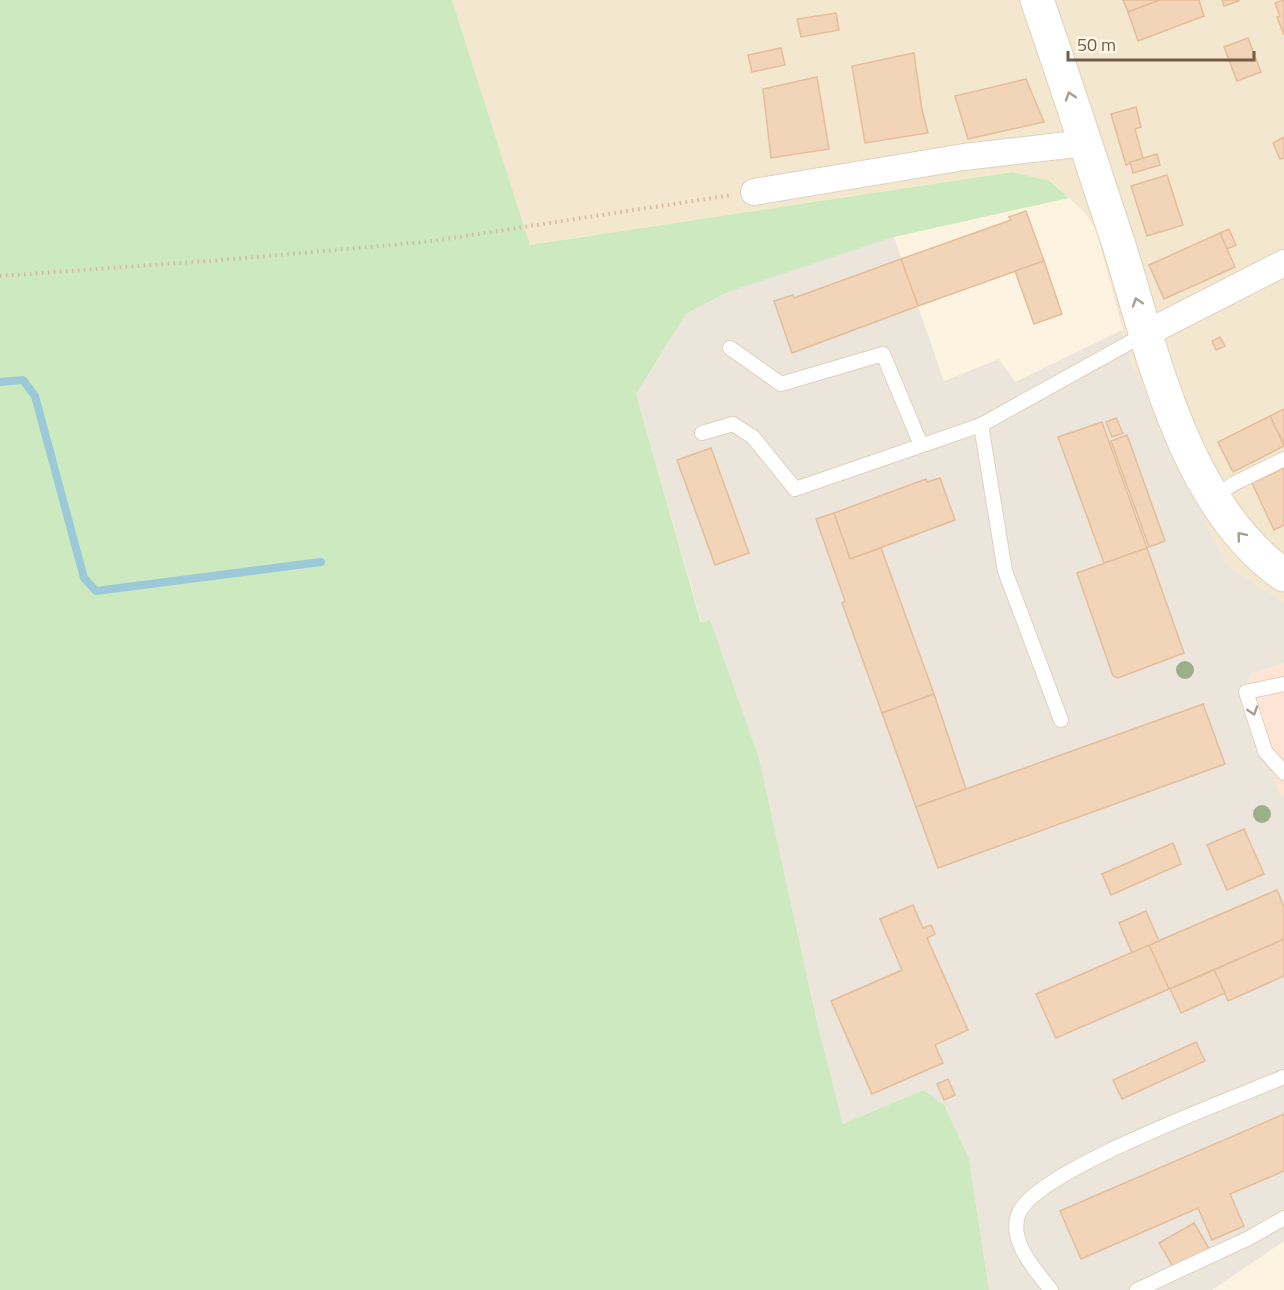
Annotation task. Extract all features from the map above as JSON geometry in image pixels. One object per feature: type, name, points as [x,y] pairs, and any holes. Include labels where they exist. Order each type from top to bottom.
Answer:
[{"type":"street","points":[[1037,0],[1183,436],[1214,496],[1247,542],[1284,575]]},
{"type":"street","points":[[754,192],[964,157],[1086,143]]},
{"type":"street","points":[[1147,333],[1284,263]]},
{"type":"lane","points":[[702,433],[733,424],[753,437],[795,489],[981,425],[1147,333]]},
{"type":"lane","points":[[730,348],[781,384],[883,354],[921,446]]},
{"type":"lane","points":[[981,425],[1005,571],[1061,720]]},
{"type":"lane","points":[[1214,496],[1284,459]]},
{"type":"lane","points":[[1284,684],[1246,692],[1265,751],[1284,773]]},
{"type":"lane","points":[[1051,1290],[1026,1259],[1017,1233],[1018,1215],[1028,1198],[1091,1159],[1284,1077]]},
{"type":"lane","points":[[1137,1290],[1249,1238],[1284,1218]]},
{"type":"path","points":[[0,276],[221,261],[426,242],[754,192]]},
{"type":"shaded area","points":[[452,0],[1284,0],[1284,602],[1227,566],[1132,364],[1096,230],[1085,213],[1051,181],[1011,172],[530,245]]},
{"type":"shaded area","points":[[894,237],[944,381],[999,359],[1015,382],[1122,330],[1132,364],[1227,566],[1284,602],[1284,663],[1252,673],[1243,691],[1280,795],[1284,796],[1284,1241],[1212,1290],[989,1290],[969,1159],[923,1090],[843,1124],[817,1022],[759,758],[710,621],[702,624],[636,394],[686,314],[726,293]]},
{"type":"shaded area","points":[[1284,663],[1284,796],[1280,795],[1243,691],[1252,673]]},
{"type":"green space","points":[[0,0],[452,0],[530,245],[1012,172],[1050,181],[1069,198],[894,237],[726,293],[686,314],[636,394],[701,623],[710,620],[759,758],[817,1022],[843,1124],[923,1090],[944,1105],[969,1159],[989,1290],[0,1290]]},
{"type":"building","points":[[1123,0],[1160,0],[1128,12]]},
{"type":"building","points":[[1160,0],[1199,0],[1204,16],[1138,41],[1128,12]]},
{"type":"building","points":[[1222,0],[1239,0],[1239,1],[1224,6]]},
{"type":"building","points":[[1284,0],[1284,35],[1277,17],[1280,16],[1275,3]]},
{"type":"building","points":[[836,13],[839,30],[801,37],[797,19]]},
{"type":"building","points":[[1248,38],[1261,72],[1237,81],[1224,47]]},
{"type":"building","points":[[781,48],[785,65],[752,72],[748,55]]},
{"type":"building","points":[[914,53],[922,110],[928,133],[865,143],[852,66]]},
{"type":"building","points":[[817,77],[829,149],[771,158],[763,89]]},
{"type":"building","points":[[1026,79],[1044,122],[968,139],[955,96]]},
{"type":"building","points":[[1136,107],[1141,127],[1135,129],[1143,158],[1126,165],[1111,114]]},
{"type":"building","points":[[1284,137],[1284,158],[1280,159],[1273,143]]},
{"type":"building","points":[[1157,154],[1160,165],[1133,173],[1130,162]]},
{"type":"building","points":[[1167,175],[1183,225],[1147,236],[1131,186]]},
{"type":"building","points":[[1026,211],[1044,261],[918,306],[901,259],[1011,220],[1009,217]]},
{"type":"building","points":[[1229,229],[1236,245],[1227,249],[1220,233]]},
{"type":"building","points":[[1220,233],[1235,267],[1164,299],[1149,265]]},
{"type":"building","points":[[901,259],[918,306],[792,353],[774,301],[793,295],[794,298]]},
{"type":"building","points":[[1044,261],[1062,314],[1034,324],[1015,271]]},
{"type":"building","points":[[1220,337],[1225,346],[1216,350],[1212,341]]},
{"type":"building","points":[[1284,409],[1284,444],[1270,416]]},
{"type":"building","points":[[1270,416],[1284,446],[1233,472],[1218,442]]},
{"type":"building","points":[[1116,418],[1123,433],[1112,437],[1106,422]]},
{"type":"building","points":[[1102,422],[1147,548],[1104,563],[1058,437]]},
{"type":"building","points":[[1127,435],[1165,541],[1149,547],[1111,441]]},
{"type":"building","points":[[711,448],[749,553],[715,565],[677,460]]},
{"type":"building","points":[[1284,468],[1284,525],[1274,530],[1252,483]]},
{"type":"building","points":[[940,478],[955,520],[850,559],[834,513],[926,479],[927,482]]},
{"type":"building","points":[[834,513],[850,559],[881,548],[934,694],[882,713],[842,603],[845,601],[816,519]]},
{"type":"building","points":[[1147,548],[1184,653],[1118,678],[1113,676],[1077,573]]},
{"type":"building","points":[[934,694],[966,789],[916,807],[882,713]]},
{"type":"building","points":[[1203,704],[1225,764],[938,868],[916,807]]},
{"type":"building","points":[[1244,829],[1264,874],[1227,890],[1207,845]]},
{"type":"building","points":[[1173,843],[1181,864],[1111,895],[1102,874]]},
{"type":"building","points":[[1277,890],[1284,907],[1284,939],[1169,989],[1149,945]]},
{"type":"building","points":[[913,905],[923,928],[931,925],[935,934],[927,938],[968,1030],[935,1045],[943,1063],[872,1094],[831,1001],[902,970],[880,919]]},
{"type":"building","points":[[1146,911],[1159,941],[1132,953],[1119,923]]},
{"type":"building","points":[[1284,939],[1284,976],[1228,1001],[1214,970]]},
{"type":"building","points":[[1149,945],[1169,989],[1056,1038],[1036,994]]},
{"type":"building","points":[[1214,970],[1225,993],[1181,1013],[1170,989]]},
{"type":"building","points":[[1196,1042],[1205,1061],[1122,1099],[1113,1080]]},
{"type":"building","points":[[948,1079],[955,1095],[944,1100],[937,1084]]},
{"type":"building","points":[[1284,1114],[1284,1171],[1230,1194],[1244,1226],[1212,1240],[1198,1208],[1081,1259],[1060,1211]]},
{"type":"building","points":[[1194,1223],[1210,1250],[1175,1270],[1159,1243]]},
{"type":"waterway","points":[[0,382],[23,380],[35,396],[84,578],[96,591],[321,562]]}]
